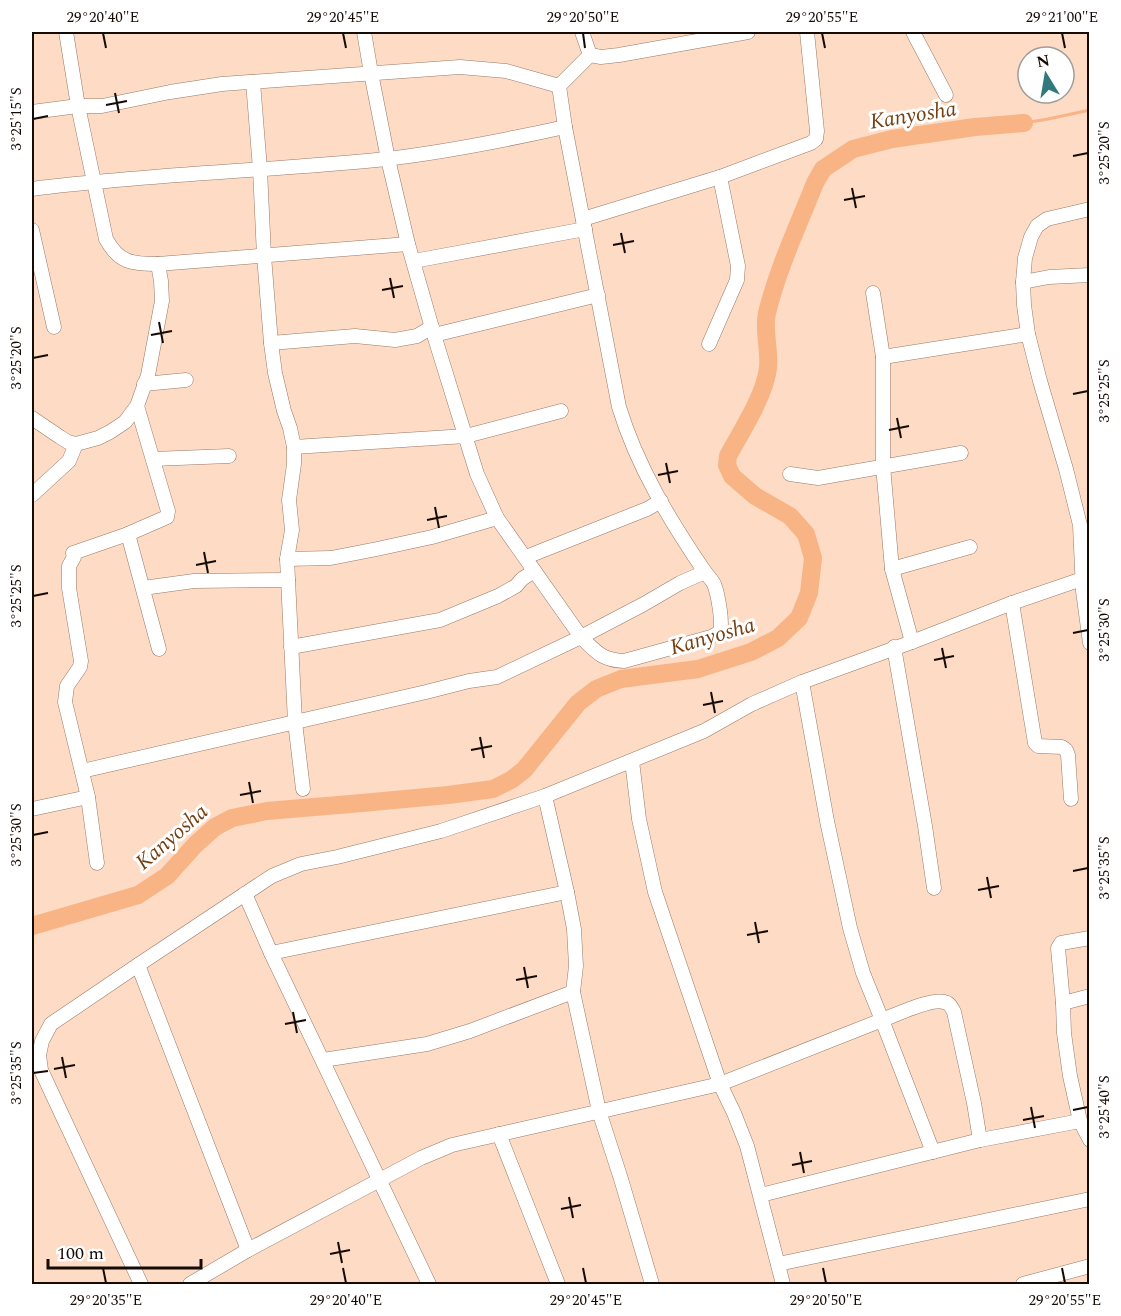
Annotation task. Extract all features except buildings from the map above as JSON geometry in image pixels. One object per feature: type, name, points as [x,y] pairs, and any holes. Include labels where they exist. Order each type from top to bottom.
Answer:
[{"type":"street","points":[[66,32],[78,106],[106,239],[112,250],[122,259],[135,263],[158,264],[408,244]]},
{"type":"street","points":[[364,32],[388,159],[408,244],[477,474],[497,518],[581,637],[597,653],[610,661],[624,661],[711,637],[720,632],[721,618],[714,583],[661,501],[627,432],[622,416],[610,365],[559,86]]},
{"type":"street","points":[[582,32],[590,55]]},
{"type":"street","points":[[590,55],[619,56],[748,32]]},
{"type":"street","points":[[414,261],[584,224],[811,143],[816,139],[817,131],[807,32]]},
{"type":"street","points":[[913,32],[946,95]]},
{"type":"street","points":[[559,86],[590,55]]},
{"type":"street","points":[[32,112],[78,106],[102,106],[195,87],[460,67],[506,71],[559,86]]},
{"type":"street","points":[[253,82],[271,343],[275,373],[294,447],[289,500],[292,530],[287,559],[295,722],[303,789]]},
{"type":"street","points":[[32,189],[94,181],[388,159],[497,142],[565,127]]},
{"type":"street","points":[[709,344],[737,280],[738,266],[720,177]]},
{"type":"street","points":[[1089,209],[1047,219],[1037,226],[1030,237],[1023,282],[1028,334],[1040,381],[1085,524],[1082,556],[1089,643]]},
{"type":"street","points":[[32,230],[54,327]]},
{"type":"street","points":[[32,416],[60,437],[76,444],[98,438],[125,422],[137,406],[148,375],[162,301],[158,264]]},
{"type":"street","points":[[1023,282],[1049,277],[1089,275]]},
{"type":"street","points":[[873,293],[883,357],[883,466],[892,569],[912,642]]},
{"type":"street","points":[[271,343],[355,336],[394,340],[598,295]]},
{"type":"street","points":[[883,357],[1028,334]]},
{"type":"street","points":[[144,384],[186,380]]},
{"type":"street","points":[[97,863],[88,797],[65,702],[67,686],[80,667],[81,661],[69,588],[69,566],[74,557],[73,553],[128,534],[166,517],[168,511],[137,406]]},
{"type":"street","points":[[294,447],[466,436],[561,411]]},
{"type":"street","points":[[32,495],[69,461],[76,444]]},
{"type":"street","points":[[790,474],[818,478],[961,453]]},
{"type":"street","points":[[153,459],[229,456]]},
{"type":"street","points":[[526,557],[647,509],[661,501]]},
{"type":"street","points":[[287,559],[331,558],[378,549],[432,537],[497,518]]},
{"type":"street","points":[[128,534],[159,649]]},
{"type":"street","points":[[892,569],[969,547]]},
{"type":"street","points":[[291,647],[440,620],[498,596],[516,586],[534,571]]},
{"type":"street","points":[[82,771],[469,681],[497,677],[581,637],[680,583],[705,572]]},
{"type":"street","points":[[143,588],[194,581],[288,580]]},
{"type":"street","points":[[141,1284],[41,1070],[39,1055],[42,1041],[51,1024],[272,876],[301,864],[441,831],[545,796],[704,732],[752,704],[802,682],[1012,603],[1085,587]]},
{"type":"street","points":[[1012,603],[1035,742],[1038,746],[1062,747],[1066,750],[1071,799]]},
{"type":"street","points":[[894,647],[934,888]]},
{"type":"street","points":[[802,682],[827,821],[850,928],[863,973],[933,1152]]},
{"type":"street","points":[[633,761],[639,819],[655,892],[720,1084],[747,1146],[783,1284]]},
{"type":"street","points":[[545,796],[574,929],[576,966],[573,992],[599,1111],[652,1284]]},
{"type":"street","points":[[32,809],[88,797]]},
{"type":"street","points":[[271,953],[567,892]]},
{"type":"street","points":[[245,894],[429,1284]]},
{"type":"street","points":[[1089,938],[1061,943],[1058,948],[1064,1033],[1070,1076],[1080,1121],[1089,1140]]},
{"type":"street","points":[[138,965],[248,1250]]},
{"type":"street","points":[[323,1060],[427,1044],[470,1031],[573,992]]},
{"type":"street","points":[[1063,1003],[1089,996]]},
{"type":"street","points":[[190,1284],[248,1250],[379,1180],[452,1145],[720,1084],[914,1007],[938,1001],[950,1004],[954,1012],[980,1140]]},
{"type":"street","points":[[761,1195],[980,1140],[1080,1121]]},
{"type":"street","points":[[499,1134],[558,1284]]},
{"type":"street","points":[[778,1264],[1089,1199]]},
{"type":"street","points":[[1023,1284],[1058,1279],[1089,1266]]},
{"type":"waterway","name":"Kanyosha","points":[[1024,123],[1090,110]]},
{"type":"waterway","name":"Kanyosha","points":[[32,926],[138,895],[167,876],[215,827],[232,818],[267,811],[493,789],[524,770],[578,703],[596,689],[621,679],[698,669],[751,652],[778,638],[799,618],[809,593],[813,558],[806,534],[790,516],[755,496],[732,476],[727,465],[728,456],[752,413],[766,379],[768,368],[767,313],[783,263],[815,183],[823,169],[853,149],[892,139],[975,127],[1024,123]]}]
